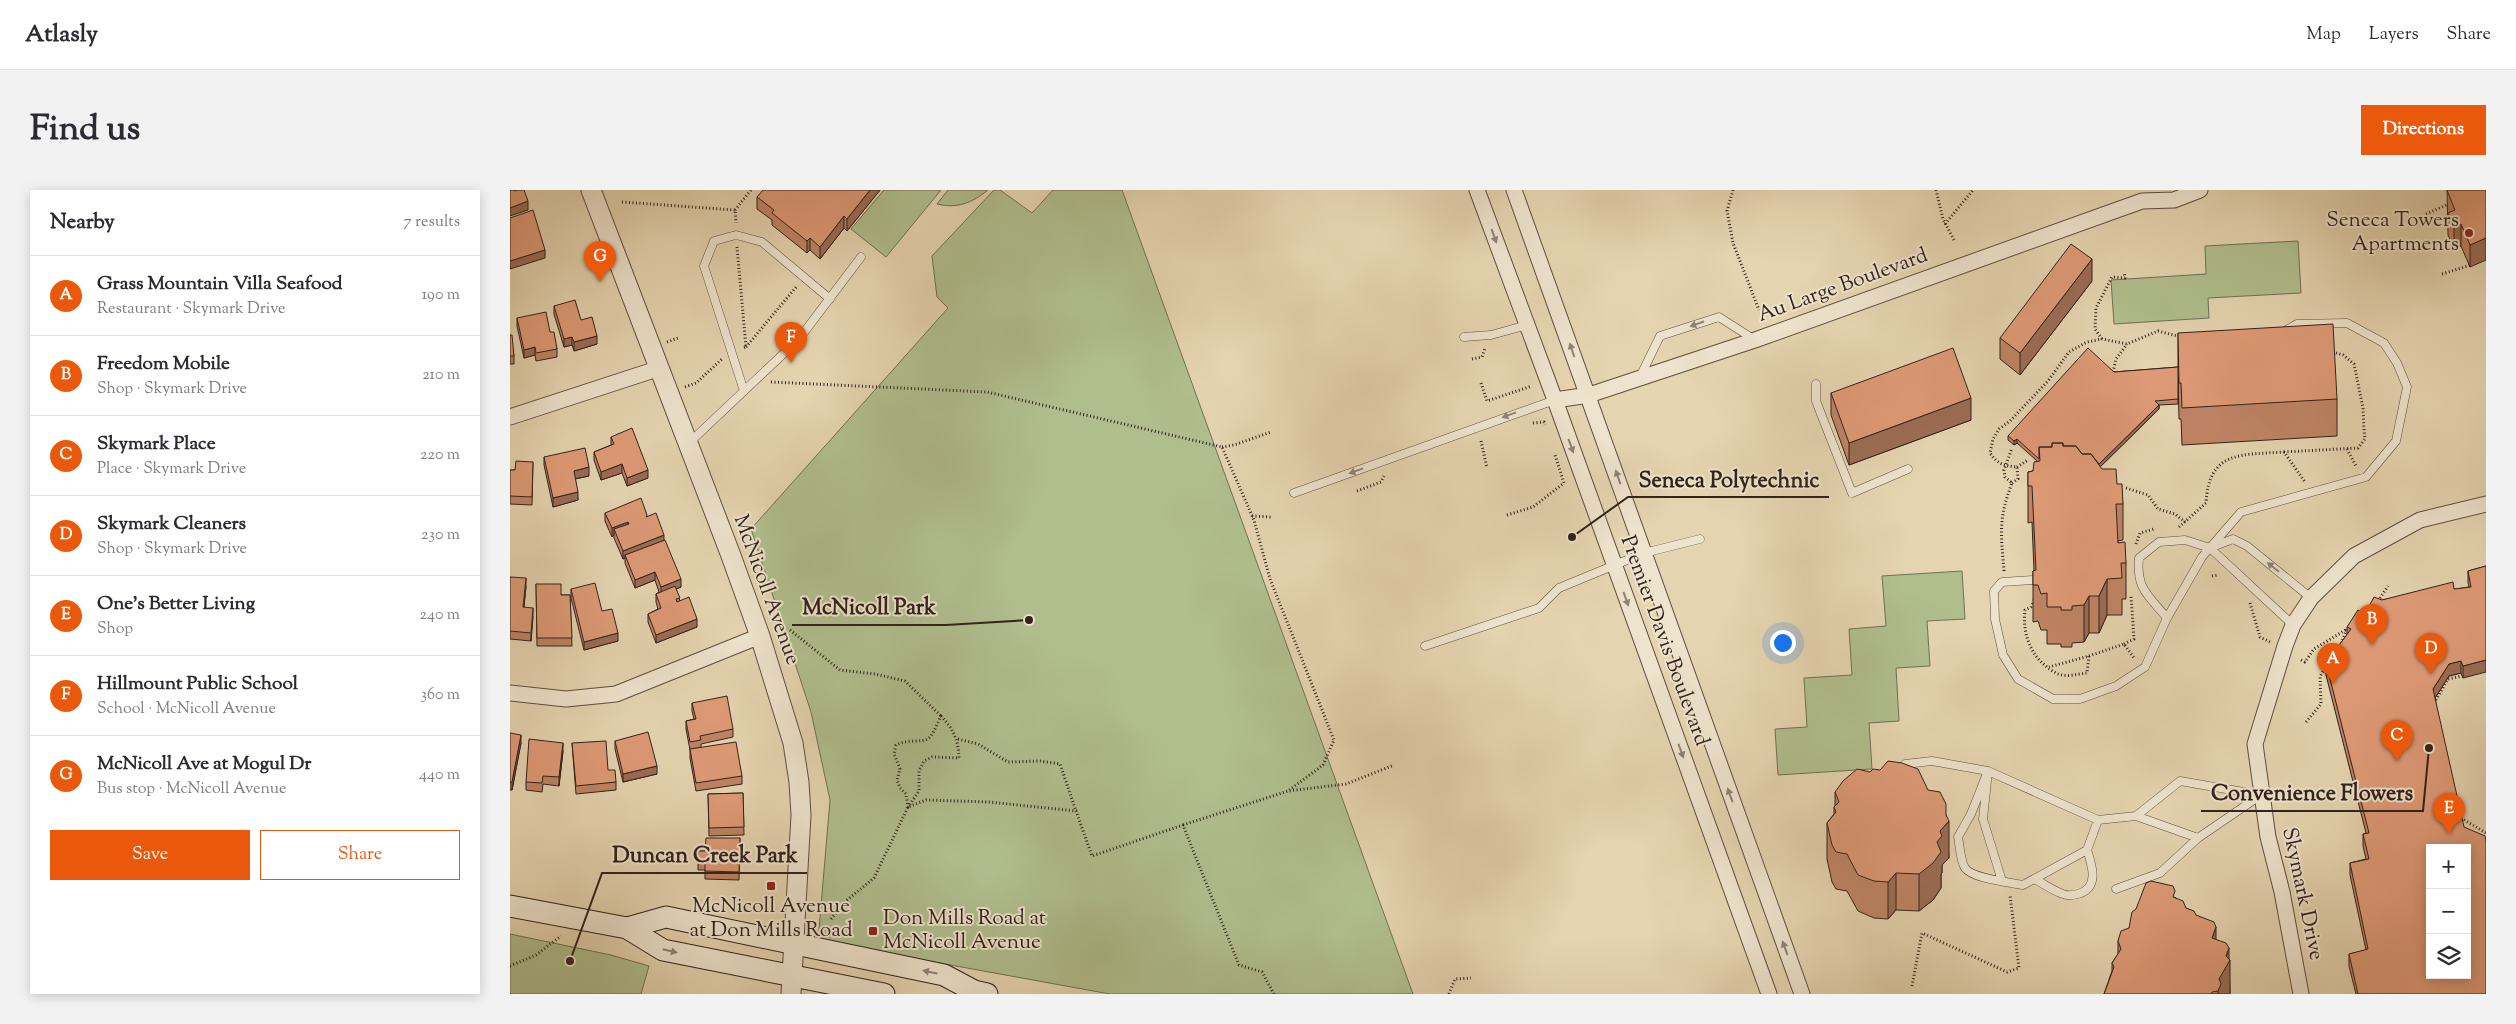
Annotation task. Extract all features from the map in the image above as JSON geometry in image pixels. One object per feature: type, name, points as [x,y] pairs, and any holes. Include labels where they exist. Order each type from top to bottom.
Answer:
[{"type":"main road","points":[[510,906],[627,928],[662,950],[791,984],[884,994]]},
{"type":"main road","points":[[627,928],[666,917],[944,974],[976,993]]},
{"type":"street","name":"McNicoll Avenue","points":[[591,190],[760,636],[793,743],[799,782],[801,815],[791,984]]},
{"type":"street","name":"Premier Davis Boulevard","points":[[1477,190],[1555,400],[1769,994]]},
{"type":"street","name":"Premier Davis Boulevard","points":[[1514,190],[1802,994]]},
{"type":"street","name":"Au Large Boulevard","points":[[2142,201],[2154,190]]},
{"type":"street","name":"Au Large Boulevard","points":[[1555,400],[1589,395],[1755,340],[2142,201],[2174,200],[2200,190]]},
{"type":"street","points":[[510,417],[660,368]]},
{"type":"street","name":"Skymark Drive","points":[[2301,994],[2261,794],[2255,744],[2293,626],[2311,598],[2354,556],[2420,520],[2486,504]]},
{"type":"street","points":[[510,693],[566,699],[616,694],[760,636]]},
{"type":"lane","points":[[744,390],[704,266],[714,241],[736,235],[762,242],[830,298]]},
{"type":"lane","points":[[687,444],[799,338],[861,257]]},
{"type":"lane","points":[[1639,378],[1660,336],[1719,317],[1755,340]]},
{"type":"lane","points":[[2032,580],[2002,582],[1994,591],[1995,619],[2003,654],[2018,679],[2054,699],[2080,699],[2116,686],[2143,669],[2167,618],[2202,557],[2241,512],[2366,477],[2396,441],[2407,387],[2397,363],[2384,343],[2347,322],[2297,324],[2281,334]]},
{"type":"lane","points":[[1464,337],[1491,335],[1526,325]]},
{"type":"lane","points":[[1816,384],[1816,401],[1852,493],[1908,469]]},
{"type":"lane","points":[[1294,493],[1555,400]]},
{"type":"lane","points":[[1426,646],[1540,608],[1559,588],[1644,553],[1700,539]]},
{"type":"lane","points":[[2167,618],[2142,588],[2138,576],[2139,558],[2159,542],[2184,540],[2210,548],[2293,626]]},
{"type":"lane","points":[[2210,548],[2233,540],[2247,546],[2311,598]]},
{"type":"lane","points":[[1905,764],[1932,761],[1988,771],[2098,820],[2136,816],[2198,838]]},
{"type":"lane","points":[[1988,771],[1958,837],[1964,867],[1972,874],[2022,885],[2087,850]]},
{"type":"lane","points":[[1988,771],[1984,819],[2005,882]]},
{"type":"lane","points":[[2136,816],[2180,781],[2261,794]]},
{"type":"lane","points":[[2116,889],[2160,873],[2198,838],[2261,794]]},
{"type":"lane","points":[[2034,878],[2063,895],[2077,894],[2087,890],[2093,880],[2093,868],[2087,850],[2098,820]]},
{"type":"path","points":[[735,210],[751,190]]},
{"type":"path","points":[[1733,190],[1727,211],[1732,243],[1759,310]]},
{"type":"path","points":[[1936,190],[1945,224],[1954,240]]},
{"type":"path","points":[[1945,224],[1973,190]]},
{"type":"path","points":[[2426,214],[2458,200]]},
{"type":"path","points":[[2442,274],[2478,262]]},
{"type":"path","points":[[2102,339],[2095,329],[2096,308],[2112,277],[2125,278],[2124,272]]},
{"type":"path","points":[[746,347],[804,277]]},
{"type":"path","points":[[2028,460],[2017,467],[2006,466],[1995,460],[1990,453],[1993,439],[1999,429],[2048,381],[2069,352],[2087,342],[2102,339],[2127,344],[2158,332],[2183,338]]},
{"type":"path","points":[[2113,372],[2116,360],[2127,344]]},
{"type":"path","points":[[2172,530],[2206,504],[2206,493],[2214,471],[2225,460],[2284,452],[2358,448],[2365,438],[2363,408],[2354,364],[2343,355],[2324,348]]},
{"type":"path","points":[[754,381],[987,392],[1222,447],[1234,445],[1271,432]]},
{"type":"path","points":[[1481,383],[1487,401],[1532,387]]},
{"type":"path","points":[[1544,422],[1546,430]]},
{"type":"path","points":[[1481,442],[1487,468]]},
{"type":"path","points":[[1222,447],[1252,516],[1270,579],[1334,740],[1322,765],[1288,791]]},
{"type":"path","points":[[2012,448],[2006,466],[2005,477],[2012,483]]},
{"type":"path","points":[[2347,449],[2362,478]]},
{"type":"path","points":[[1507,515],[1533,507],[1564,483],[1554,451]]},
{"type":"path","points":[[2284,452],[2310,492]]},
{"type":"path","points":[[2005,582],[2001,533],[2002,510],[2012,483],[2018,480],[2017,467]]},
{"type":"path","points":[[2126,488],[2148,495],[2158,509],[2175,514],[2184,522]]},
{"type":"path","points":[[1252,516],[1271,517]]},
{"type":"path","points":[[2136,551],[2136,542],[2140,533],[2153,529],[2162,530]]},
{"type":"path","points":[[2212,576],[2224,574]]},
{"type":"path","points":[[2032,580],[2034,602],[2025,610],[2025,640],[2032,652],[2056,674],[2072,675],[2087,672],[2089,656]]},
{"type":"path","points":[[2373,608],[2388,586]]},
{"type":"path","points":[[2049,667],[2089,656],[2134,639],[2131,594]]},
{"type":"path","points":[[2249,600],[2254,623],[2260,637],[2270,642]]},
{"type":"path","points":[[2302,660],[2305,662],[2314,650],[2347,628],[2355,626]]},
{"type":"path","points":[[2336,651],[2347,628]]},
{"type":"path","points":[[790,630],[840,670],[875,674],[905,681],[953,729],[958,739],[959,758],[932,757],[924,761],[919,770],[919,791],[908,807],[874,878],[846,901],[831,920]]},
{"type":"path","points":[[2124,644],[2143,669]]},
{"type":"path","points":[[2306,722],[2321,704],[2320,676],[2331,660]]},
{"type":"path","points":[[2436,710],[2434,701],[2448,679],[2471,674]]},
{"type":"path","points":[[908,807],[906,794],[900,788],[897,780],[900,769],[894,754],[896,744],[906,740],[923,741],[930,738],[941,716]]},
{"type":"path","points":[[958,739],[978,744],[1008,762],[1040,761],[1060,764],[1092,856],[1288,791],[1346,784],[1394,765]]},
{"type":"path","points":[[908,807],[926,800],[980,801],[1076,811]]},
{"type":"path","points":[[2460,811],[2462,820],[2486,833]]},
{"type":"path","points":[[1184,825],[1239,965],[1262,972],[1274,994]]},
{"type":"path","points":[[1912,986],[1922,933],[2007,972],[2019,968],[2005,882]]},
{"type":"path","points":[[510,966],[536,955],[582,919]]},
{"type":"path","points":[[1449,994],[1456,979],[1471,978]]},
{"type":"green space","points":[[884,190],[941,190],[886,257],[851,229]]},
{"type":"green space","points":[[948,190],[988,190],[964,204],[951,206],[937,204]]},
{"type":"green space","points":[[994,190],[1000,190],[1032,213],[1053,190],[1122,190],[1413,994],[1110,994],[818,941],[830,800],[811,712],[751,529],[948,308],[937,297],[932,256]]},
{"type":"green space","points":[[2298,241],[2301,293],[2208,298],[2209,318],[2114,324],[2111,280],[2206,274],[2205,246]]},
{"type":"green space","points":[[1962,571],[1965,619],[1927,621],[1930,666],[1896,668],[1899,721],[1869,723],[1872,769],[1778,775],[1775,729],[1807,727],[1804,678],[1852,675],[1849,629],[1886,626],[1882,576]]},
{"type":"green space","points":[[510,934],[611,955],[649,966],[641,994],[510,994]]},
{"type":"building","points":[[510,190],[524,190],[528,201],[510,208]]},
{"type":"building","points":[[763,190],[870,190],[847,219],[844,216],[820,247],[810,238],[807,241],[772,213],[774,210],[757,197]]},
{"type":"building","points":[[2447,190],[2486,190],[2486,238],[2470,245],[2461,224],[2454,227],[2448,213],[2455,210]]},
{"type":"building","points":[[533,210],[545,250],[510,261],[510,218]]},
{"type":"building","points":[[2071,244],[2092,259],[2020,353],[2000,338]]},
{"type":"building","points":[[575,300],[581,320],[592,317],[597,336],[574,342],[572,337],[564,339],[554,306]]},
{"type":"building","points":[[546,312],[550,332],[554,332],[557,349],[536,353],[535,347],[524,350],[517,318]]},
{"type":"building","points":[[2333,324],[2337,399],[2182,408],[2181,383],[2179,383],[2178,333]]},
{"type":"building","points":[[510,335],[512,335],[514,356],[510,356]]},
{"type":"building","points":[[1953,348],[1971,398],[1849,443],[1831,393]]},
{"type":"building","points":[[2088,348],[2114,372],[2178,367],[2178,399],[2155,401],[2159,405],[2099,464],[2091,454],[2082,454],[2076,446],[2063,446],[2063,443],[2052,443],[2052,447],[2039,447],[2039,459],[2017,439],[2014,441],[2008,436]]},
{"type":"building","points":[[632,428],[648,470],[627,478],[622,464],[601,472],[594,452],[614,444],[611,437]]},
{"type":"building","points":[[2052,443],[2063,443],[2063,446],[2076,446],[2082,454],[2091,454],[2102,469],[2116,469],[2117,484],[2122,484],[2123,504],[2116,504],[2118,543],[2125,542],[2126,563],[2121,563],[2122,578],[2107,579],[2099,596],[2089,596],[2084,605],[2072,606],[2072,610],[2061,610],[2061,607],[2047,607],[2047,593],[2041,594],[2038,585],[2033,585],[2033,571],[2036,570],[2032,486],[2028,486],[2028,472],[2033,471],[2034,462],[2040,461],[2039,447],[2052,447]]},
{"type":"building","points":[[585,448],[589,467],[574,471],[578,492],[553,498],[544,457]]},
{"type":"building","points":[[516,461],[533,462],[532,497],[510,496],[510,470],[515,470]]},
{"type":"building","points":[[641,498],[646,517],[656,513],[664,535],[623,551],[614,529],[629,524],[628,522],[612,528],[605,513]]},
{"type":"building","points":[[665,540],[681,579],[661,587],[655,572],[635,580],[625,555]]},
{"type":"building","points":[[2486,566],[2486,660],[2463,666],[2461,661],[2449,664],[2433,689],[2464,827],[2485,836],[2486,994],[2358,994],[2349,954],[2368,949],[2350,863],[2369,859],[2363,834],[2369,833],[2326,663],[2351,629],[2347,627],[2358,610],[2365,614],[2374,597],[2382,600],[2453,582],[2454,589],[2471,587],[2468,571]]},
{"type":"building","points":[[510,577],[526,578],[523,607],[533,608],[531,633],[510,631]]},
{"type":"building","points":[[595,583],[602,611],[612,609],[618,633],[584,642],[571,589]]},
{"type":"building","points":[[536,584],[561,584],[561,595],[570,595],[572,638],[537,638]]},
{"type":"building","points":[[675,586],[680,598],[676,599],[677,602],[689,597],[697,619],[656,635],[648,614],[661,608],[656,594]]},
{"type":"building","points":[[727,696],[733,729],[700,736],[701,740],[690,742],[686,721],[696,719],[692,703]]},
{"type":"building","points":[[648,732],[657,766],[623,774],[615,741]]},
{"type":"building","points":[[510,733],[521,735],[512,782],[510,782]]},
{"type":"building","points":[[529,739],[563,743],[559,777],[543,776],[542,783],[526,782]]},
{"type":"building","points":[[606,741],[608,770],[615,770],[616,782],[576,786],[572,743]]},
{"type":"building","points":[[736,742],[742,776],[696,783],[690,749]]},
{"type":"building","points":[[1888,761],[1902,763],[1918,769],[1928,790],[1940,792],[1946,804],[1946,815],[1949,821],[1940,831],[1942,836],[1937,842],[1941,852],[1933,863],[1919,874],[1896,873],[1888,882],[1874,881],[1858,875],[1847,854],[1836,852],[1832,845],[1827,823],[1836,812],[1834,807],[1839,802],[1835,792],[1843,781],[1857,769],[1870,772],[1873,769],[1880,770]]},
{"type":"building","points":[[743,793],[744,827],[709,828],[708,794]]},
{"type":"building","points":[[706,838],[740,838],[739,872],[705,871],[705,862],[698,862],[698,851],[705,851]]},
{"type":"building","points":[[2151,881],[2173,886],[2175,891],[2173,897],[2183,901],[2186,908],[2194,911],[2196,915],[2214,922],[2216,927],[2212,938],[2226,943],[2229,948],[2226,956],[2230,960],[2219,979],[2221,984],[2218,991],[2211,994],[2104,994],[2114,967],[2112,963],[2121,949],[2118,941],[2121,931],[2129,928],[2132,912],[2136,909],[2146,883]]},
{"type":"place","name":"Seneca Towers Apartments","points":[[2469,233]]},
{"type":"place","name":"McNicoll Ave at Mogul Dr","points":[[600,282]]},
{"type":"place","name":"Hillmount Public School","points":[[791,363]]},
{"type":"place","name":"Seneca Polytechnic","points":[[1572,537]]},
{"type":"place","name":"McNicoll Park","points":[[1029,620]]},
{"type":"place","name":"Freedom Mobile","points":[[2372,645]]},
{"type":"place","name":"Skymark Cleaners","points":[[2431,674]]},
{"type":"place","name":"Grass Mountain Villa Seafood","points":[[2333,684]]},
{"type":"place","name":"Convenience Flowers","points":[[2429,748]]},
{"type":"place","name":"Skymark Place","points":[[2397,761]]},
{"type":"place","name":"One's Better Living","points":[[2449,834]]},
{"type":"place","name":"McNicoll Avenue at Don Mills Road","points":[[771,886]]},
{"type":"place","name":"Don Mills Road at McNicoll Avenue","points":[[873,931]]},
{"type":"place","name":"Duncan Creek Park","points":[[570,961]]}]
